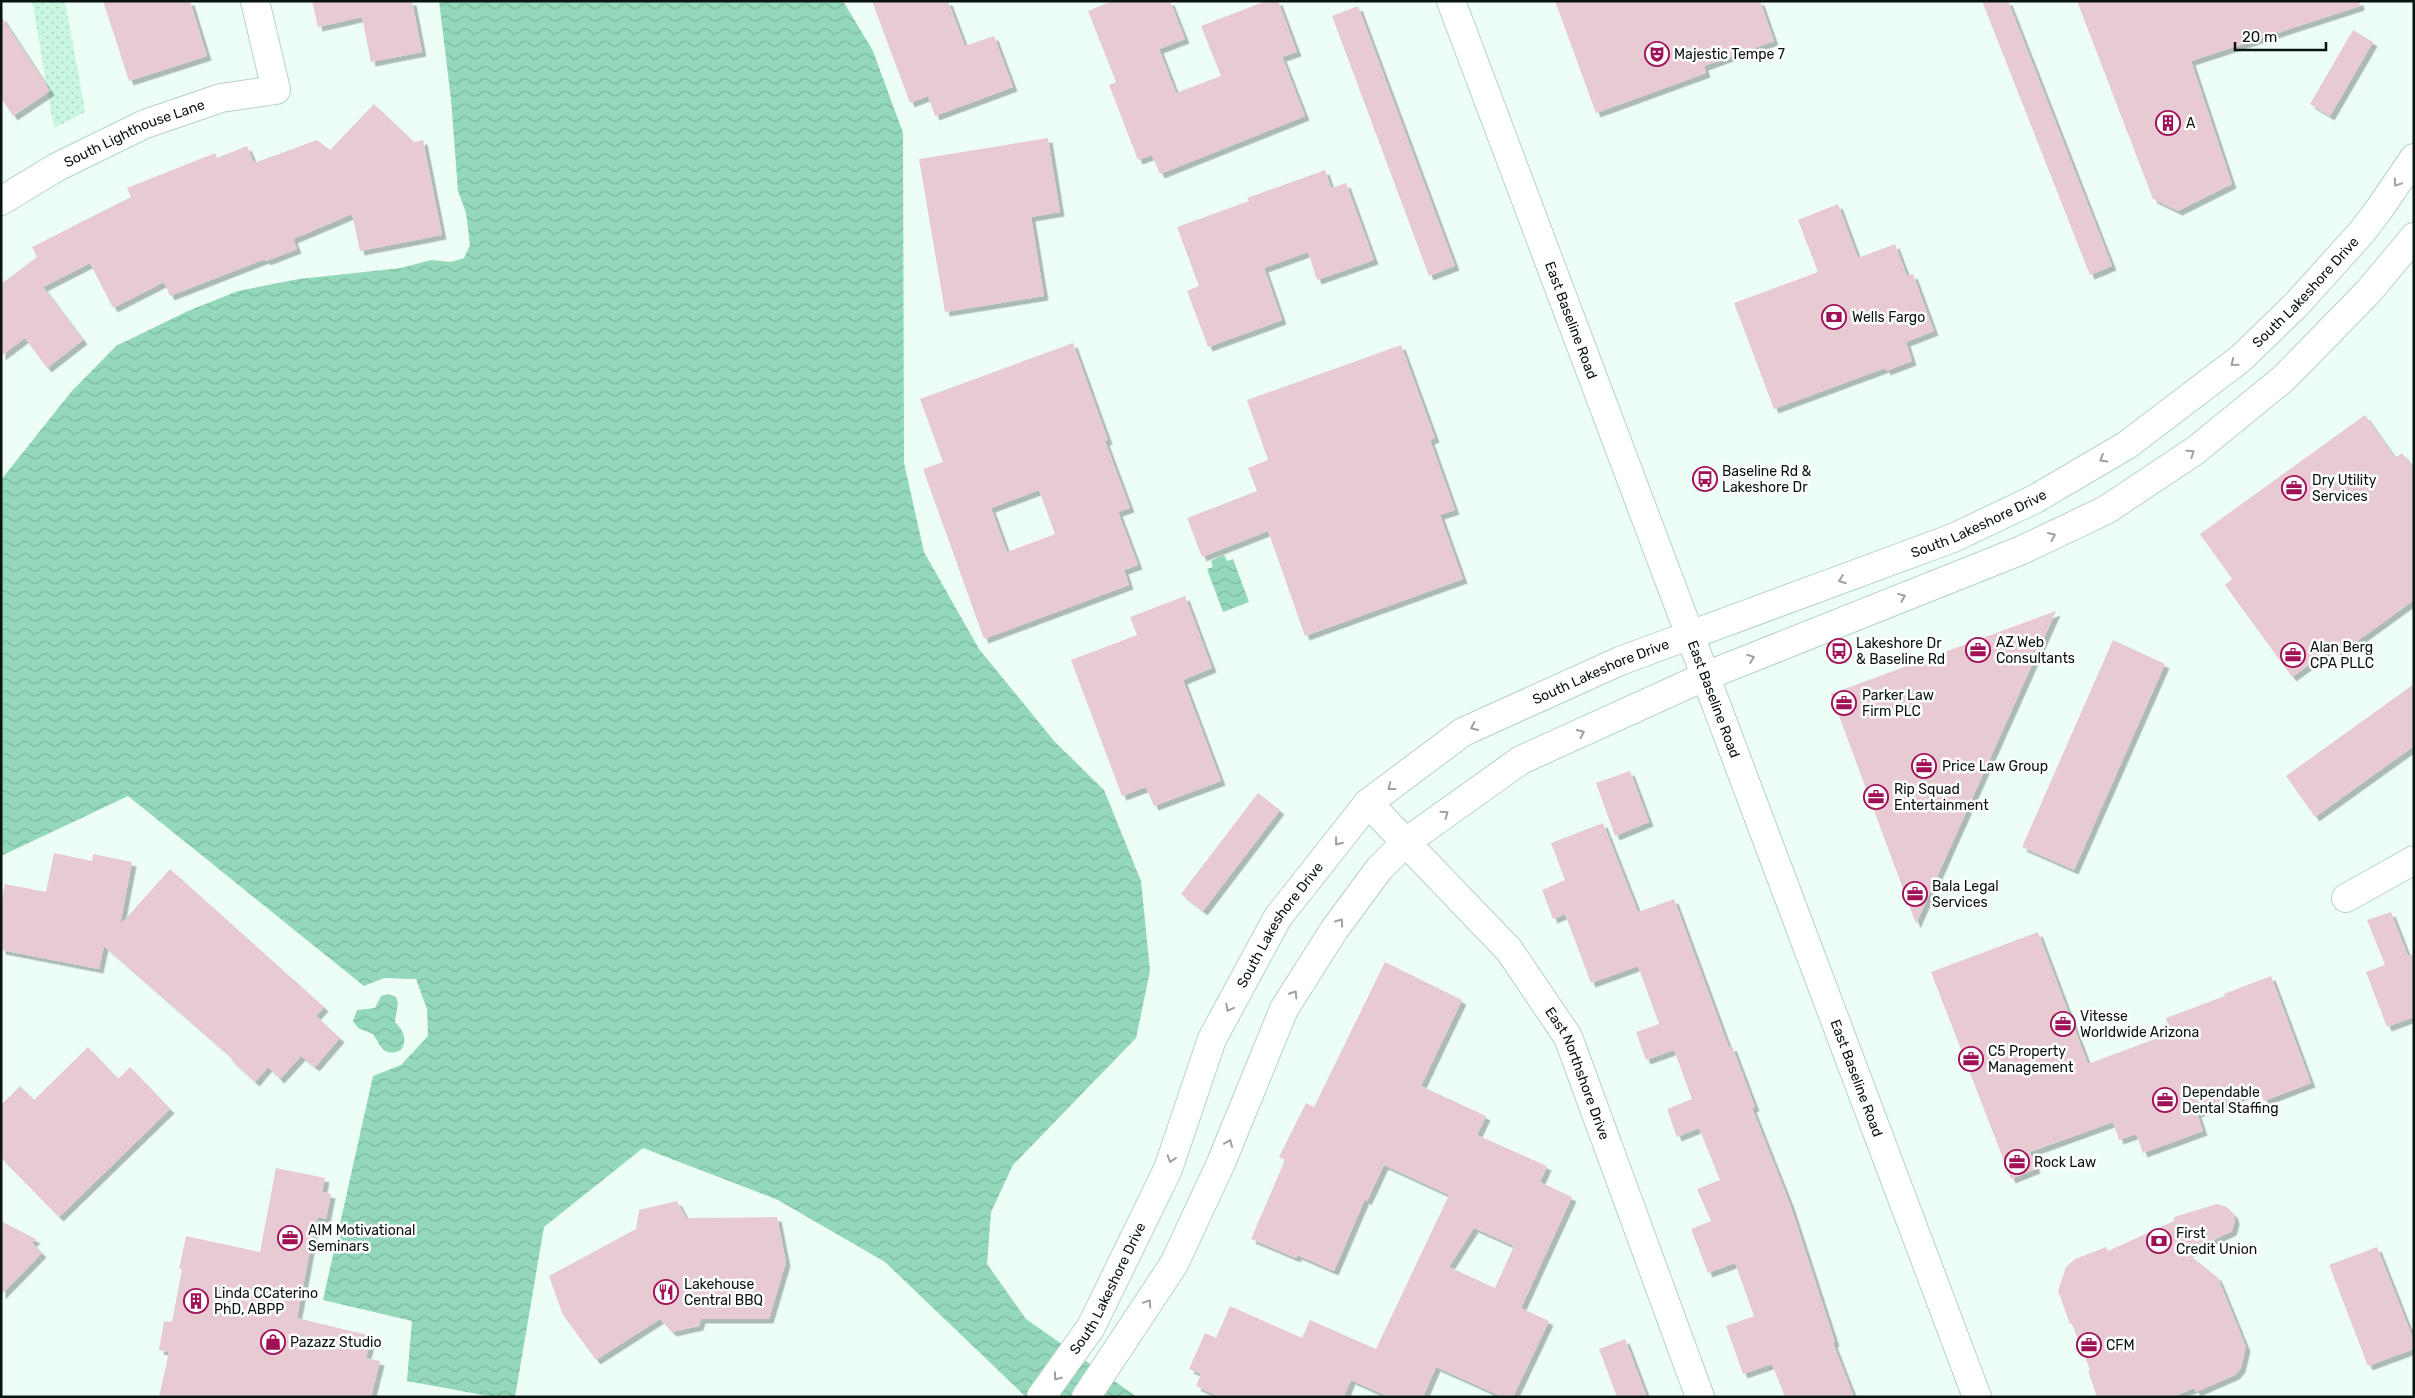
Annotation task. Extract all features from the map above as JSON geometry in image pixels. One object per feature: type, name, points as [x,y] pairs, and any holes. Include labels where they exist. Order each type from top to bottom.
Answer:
[{"type":"street","name":"South Lighthouse Lane","points":[[1,201],[57,167],[145,124],[221,98],[276,90],[256,1]]},
{"type":"street","name":"East Baseline Road","points":[[1451,1],[1977,1397]]},
{"type":"street","name":"South Lakeshore Drive","points":[[1041,1397],[1091,1327],[1168,1169],[1217,1030],[1278,917],[1368,803],[1463,732],[1600,669],[1953,538],[2035,499],[2127,445],[2240,358],[2295,306],[2361,233],[2414,158]]},
{"type":"street","points":[[1086,1397],[1174,1264],[1221,1163],[1284,1009],[1334,930],[1379,868],[1406,842],[1521,760],[1706,676],[2022,550],[2106,510],[2196,450],[2284,378],[2369,291],[2414,237]]},
{"type":"street","points":[[2295,306],[2326,336]]},
{"type":"street","name":"East Northshore Drive","points":[[1368,803],[1509,950],[1568,1037],[1700,1397]]},
{"type":"street","points":[[2346,898],[2414,860]]},
{"type":"shaded area","points":[[32,1],[65,1],[83,99],[85,112],[54,128]]},
{"type":"water","points":[[439,1],[843,1],[873,51],[903,133],[904,463],[924,552],[979,649],[1055,742],[1104,790],[1141,881],[1150,971],[1136,1038],[1013,1165],[991,1212],[987,1264],[1026,1319],[1137,1397],[1026,1397],[885,1262],[778,1200],[643,1148],[544,1227],[515,1397],[494,1397],[407,1381],[412,1321],[323,1300],[373,1076],[401,1065],[428,1036],[427,1009],[416,979],[384,978],[364,986],[128,796],[1,856],[1,480],[71,392],[116,346],[188,311],[238,291],[299,279],[401,268],[431,260],[451,262],[464,258],[470,245],[466,213],[458,191],[451,99]]},
{"type":"water","points":[[1224,555],[1227,561],[1233,559],[1249,602],[1223,612],[1207,569],[1213,567],[1211,561]]},
{"type":"water","points":[[388,994],[396,997],[398,1003],[395,1022],[402,1032],[404,1039],[401,1050],[390,1053],[383,1050],[373,1034],[358,1028],[353,1021],[357,1010],[375,1008],[381,996]]},
{"type":"building","points":[[103,1],[190,1],[207,56],[129,81]]},
{"type":"building","points":[[312,1],[412,1],[422,52],[371,62],[362,17],[318,27]]},
{"type":"building","points":[[872,1],[948,1],[965,46],[994,36],[1013,87],[935,116],[928,96],[910,103]]},
{"type":"building","points":[[1112,1],[1170,1],[1185,39],[1159,49],[1176,93],[1221,76],[1201,26],[1266,1],[1278,1],[1297,52],[1282,57],[1305,116],[1160,174],[1152,155],[1138,160],[1109,85],[1116,82],[1088,11]]},
{"type":"building","name":"Majestic Tempe 7","points":[[1555,1],[1760,1],[1774,41],[1704,66],[1706,73],[1596,113]]},
{"type":"building","points":[[1982,1],[2008,1],[2112,266],[2090,275]]},
{"type":"building","name":"A","points":[[2077,1],[2359,1],[2360,6],[2191,61],[2232,184],[2178,211],[2153,199]]},
{"type":"building","points":[[1358,6],[1455,266],[1429,276],[1332,16]]},
{"type":"building","points":[[1,16],[50,91],[13,116],[1,98]]},
{"type":"building","points":[[2353,30],[2373,42],[2330,116],[2310,104]]},
{"type":"building","points":[[374,104],[414,142],[423,140],[442,235],[360,251],[352,214],[293,239],[297,249],[266,261],[265,259],[170,296],[164,282],[113,308],[90,263],[43,287],[83,340],[47,368],[25,338],[1,356],[1,284],[37,257],[32,247],[131,197],[127,188],[215,153],[217,158],[247,146],[254,163],[317,140],[330,150]]},
{"type":"building","points":[[1048,138],[1060,212],[1031,217],[1044,296],[945,312],[919,159]]},
{"type":"building","points":[[1325,170],[1331,188],[1346,183],[1374,260],[1317,280],[1308,252],[1264,268],[1282,320],[1208,347],[1187,291],[1199,286],[1177,227],[1249,201],[1247,198]]},
{"type":"building","name":"Wells Fargo","points":[[1838,204],[1858,258],[1895,244],[1907,276],[1913,274],[1934,331],[1906,342],[1912,361],[1886,371],[1885,368],[1774,409],[1734,303],[1818,272],[1798,220]]},
{"type":"building","points":[[1073,343],[1108,440],[1105,441],[1130,508],[1118,512],[1138,565],[1124,570],[1129,585],[984,639],[923,469],[943,462],[920,399]],"holes":[[[1039,490],[1055,534],[1007,552],[991,508]]]},
{"type":"building","points":[[1401,345],[1435,438],[1430,440],[1455,510],[1440,515],[1463,579],[1305,636],[1268,531],[1202,557],[1187,518],[1257,491],[1248,468],[1268,460],[1247,400]]},
{"type":"building","points":[[2365,415],[2395,458],[2402,453],[2414,469],[2414,600],[2338,655],[2333,647],[2292,677],[2225,585],[2232,579],[2200,534]]},
{"type":"building","points":[[1185,596],[1212,668],[1183,680],[1221,781],[1154,806],[1146,787],[1122,796],[1071,660],[1137,635],[1130,617]]},
{"type":"building","points":[[2056,611],[1916,924],[1831,694]]},
{"type":"building","points":[[2113,640],[2165,664],[2074,870],[2022,847]]},
{"type":"building","points":[[2414,684],[2414,746],[2315,817],[2286,776]]},
{"type":"building","points":[[1630,771],[1649,822],[1615,836],[1596,783]]},
{"type":"building","points":[[1258,793],[1280,810],[1203,911],[1181,894]]},
{"type":"building","points":[[1603,823],[1638,912],[1674,899],[1729,1048],[1732,1046],[1755,1107],[1752,1108],[1790,1204],[1835,1342],[1833,1343],[1854,1397],[1785,1397],[1772,1364],[1743,1374],[1726,1326],[1754,1316],[1735,1263],[1708,1273],[1691,1229],[1711,1221],[1697,1189],[1720,1180],[1699,1128],[1677,1137],[1667,1109],[1692,1099],[1674,1050],[1646,1060],[1636,1032],[1659,1024],[1638,966],[1591,983],[1565,914],[1553,919],[1542,890],[1565,880],[1551,843]]},
{"type":"building","points":[[54,853],[92,861],[93,854],[132,862],[120,925],[170,869],[324,1007],[316,1016],[340,1038],[315,1067],[301,1056],[280,1079],[268,1067],[255,1082],[231,1060],[233,1059],[104,946],[99,969],[1,950],[1,903],[5,884],[46,892]]},
{"type":"building","points":[[2391,912],[2408,956],[2414,954],[2414,1017],[2387,1027],[2366,972],[2385,965],[2367,920]]},
{"type":"building","points":[[2038,932],[2088,1064],[2171,1033],[2166,1018],[2271,976],[2311,1083],[2264,1101],[2259,1089],[2197,1113],[2203,1131],[2143,1153],[2136,1134],[2119,1140],[2113,1122],[2030,1152],[2036,1169],[2011,1179],[1931,972]]},
{"type":"building","points":[[1385,962],[1462,1000],[1421,1086],[1486,1116],[1477,1135],[1547,1166],[1540,1182],[1572,1197],[1521,1308],[1549,1321],[1513,1397],[1503,1397],[1436,1367],[1423,1397],[1389,1397],[1351,1380],[1344,1397],[1219,1397],[1196,1386],[1201,1374],[1189,1369],[1205,1333],[1216,1338],[1230,1306],[1302,1338],[1310,1320],[1376,1349],[1449,1195],[1384,1165],[1367,1201],[1365,1199],[1334,1271],[1297,1255],[1296,1258],[1251,1239],[1285,1160],[1279,1157],[1306,1103],[1314,1107]],"holes":[[[1474,1228],[1514,1246],[1495,1288],[1449,1267]]]},
{"type":"building","points":[[88,1047],[118,1079],[130,1067],[170,1109],[59,1217],[1,1158],[1,1105],[20,1086],[34,1100]]},
{"type":"building","points":[[276,1168],[325,1178],[322,1192],[331,1194],[326,1219],[318,1217],[314,1229],[297,1318],[372,1336],[366,1358],[380,1361],[371,1397],[159,1397],[169,1352],[159,1350],[164,1321],[172,1322],[182,1269],[179,1269],[186,1236],[260,1252]]},
{"type":"building","name":"Lakehouse Central BBQ","points":[[677,1201],[686,1218],[777,1217],[786,1262],[769,1319],[701,1319],[699,1326],[672,1332],[660,1319],[596,1360],[563,1315],[549,1276],[636,1229],[639,1210]]},
{"type":"building","points":[[2217,1204],[2227,1207],[2234,1215],[2235,1221],[2232,1231],[2187,1253],[2217,1277],[2220,1283],[2246,1347],[2241,1368],[2235,1375],[2196,1392],[2194,1388],[2172,1397],[2097,1397],[2088,1371],[2090,1370],[2058,1291],[2066,1267],[2075,1259],[2106,1247],[2108,1251],[2174,1221],[2174,1217]]},
{"type":"building","points":[[1,1221],[36,1239],[32,1243],[42,1253],[1,1295]]},
{"type":"building","points":[[2377,1247],[2414,1341],[2414,1349],[2368,1366],[2329,1265]]},
{"type":"building","points":[[1625,1339],[1647,1397],[1617,1397],[1599,1349]]},
{"type":"place","name":"Majestic Tempe 7","points":[[1657,54]]},
{"type":"place","name":"A","points":[[2168,123]]},
{"type":"place","name":"Wells Fargo","points":[[1834,317]]},
{"type":"place","name":"Baseline Rd & Lakeshore Dr","points":[[1705,479]]},
{"type":"place","name":"Dry Utility Services","points":[[2294,488]]},
{"type":"place","name":"AZ Web Consultants","points":[[1978,650]]},
{"type":"place","name":"Lakeshore Dr & Baseline Rd","points":[[1839,651]]},
{"type":"place","name":"Alan Berg CPA PLLC","points":[[2293,655]]},
{"type":"place","name":"Parker Law Firm PLC","points":[[1844,703]]},
{"type":"place","name":"Price Law Group","points":[[1924,766]]},
{"type":"place","name":"Rip Squad Entertainment","points":[[1876,797]]},
{"type":"place","name":"Bala Legal Services","points":[[1915,894]]},
{"type":"place","name":"Vitesse Worldwide Arizona","points":[[2063,1024]]},
{"type":"place","name":"C5 Property Management","points":[[1971,1059]]},
{"type":"place","name":"Dependable Dental Staffing","points":[[2165,1100]]},
{"type":"place","name":"Rock Law","points":[[2017,1162]]},
{"type":"place","name":"AIM Motivational Seminars","points":[[290,1238]]},
{"type":"place","name":"First Credit Union","points":[[2159,1241]]},
{"type":"place","name":"Lakehouse Central BBQ","points":[[666,1292]]},
{"type":"place","name":"Linda CCaterino PhD, ABPP","points":[[196,1301]]},
{"type":"place","name":"Pazazz Studio","points":[[273,1342]]},
{"type":"place","name":"CFM","points":[[2089,1345]]}]
